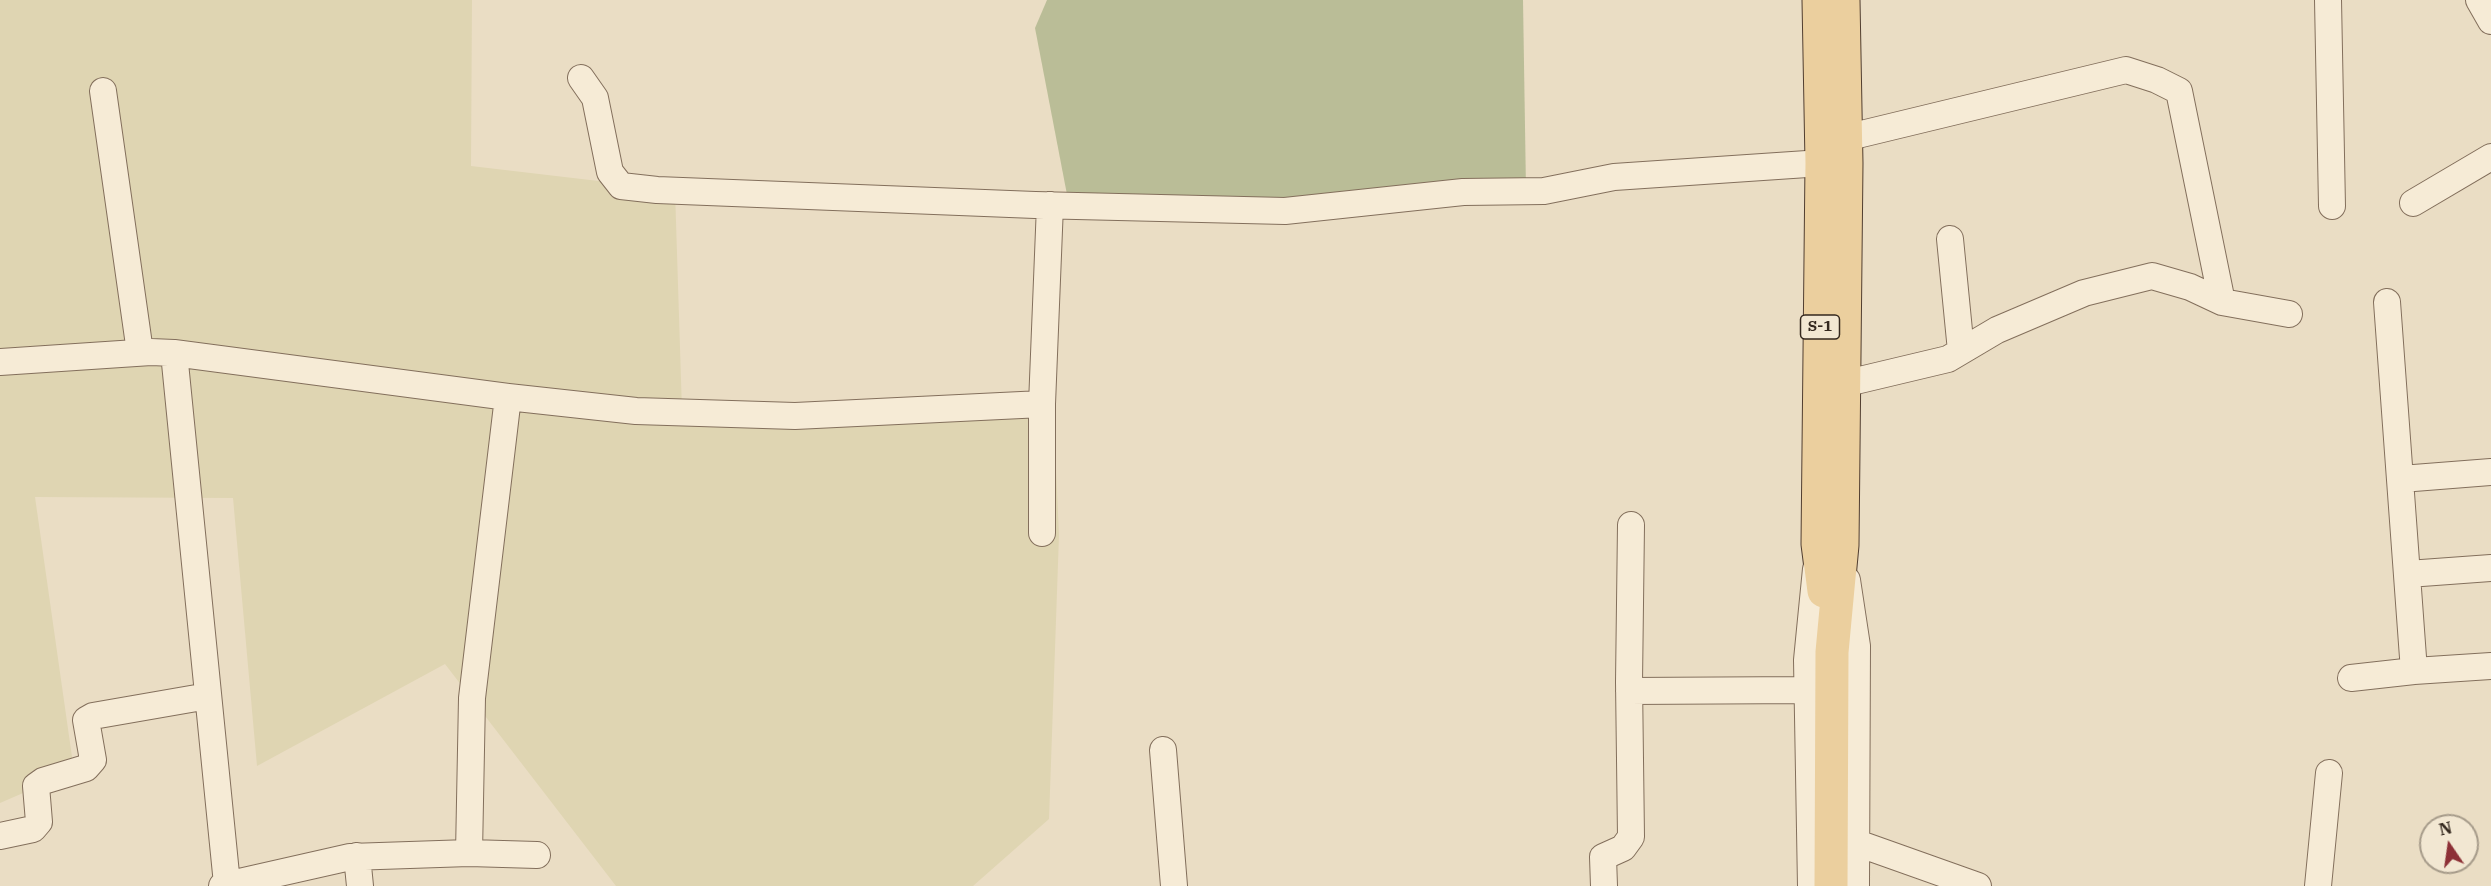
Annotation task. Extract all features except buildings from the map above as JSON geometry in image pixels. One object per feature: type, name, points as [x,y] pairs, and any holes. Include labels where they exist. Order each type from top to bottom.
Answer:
[{"type":"main road","name":"S-1","points":[[1819,0],[1832,652],[1831,886]]},
{"type":"main road","name":"S-1","points":[[1830,544],[1843,384],[1845,138],[1843,0]]},
{"type":"street","points":[[2328,0],[2332,206]]},
{"type":"street","points":[[2479,0],[2491,21]]},
{"type":"street","points":[[1845,138],[2126,70],[2157,80],[2179,92],[2222,302]]},
{"type":"street","points":[[581,78],[595,98],[610,172],[621,186],[657,190],[1050,205],[1285,211],[1463,192],[1544,191],[1614,177],[1822,163]]},
{"type":"street","points":[[103,91],[140,352]]},
{"type":"street","points":[[2413,203],[2491,157]]},
{"type":"street","points":[[1042,533],[1042,404],[1050,205]]},
{"type":"street","points":[[1950,239],[1961,351]]},
{"type":"street","points":[[1843,384],[1948,359],[1997,330],[2084,293],[2152,276],[2190,287],[2222,302],[2289,314]]},
{"type":"street","points":[[2387,302],[2414,671]]},
{"type":"street","points":[[0,362],[140,352],[174,353],[508,397],[636,411],[795,416],[1042,404]]},
{"type":"street","points":[[174,353],[224,885],[357,856],[469,853],[537,855]]},
{"type":"street","points":[[469,853],[472,698],[508,397]]},
{"type":"street","points":[[2401,479],[2491,472]]},
{"type":"street","points":[[1604,886],[1603,857],[1623,848],[1631,837],[1629,692],[1631,525]]},
{"type":"street","points":[[1811,886],[1807,660],[1830,544]]},
{"type":"street","points":[[1830,544],[1857,646],[1856,886]]},
{"type":"street","points":[[2408,574],[2491,568]]},
{"type":"street","points":[[2350,678],[2491,666]]},
{"type":"street","points":[[1629,692],[1808,690]]},
{"type":"street","points":[[0,836],[33,829],[39,822],[36,786],[43,780],[86,768],[93,760],[86,720],[93,716],[208,696]]},
{"type":"street","points":[[1163,750],[1174,886]]},
{"type":"street","points":[[2318,886],[2329,774]]},
{"type":"street","points":[[1857,843],[1978,886]]},
{"type":"street","points":[[357,856],[360,886]]},
{"type":"shaded area","points":[[0,0],[472,0],[471,166],[675,190],[682,411],[1053,403],[1059,535],[1049,819],[973,886],[616,886],[445,664],[257,766],[233,498],[35,497],[74,771],[0,803]]},
{"type":"green space","points":[[1047,0],[1523,0],[1526,190],[1069,205],[1035,28]]}]
